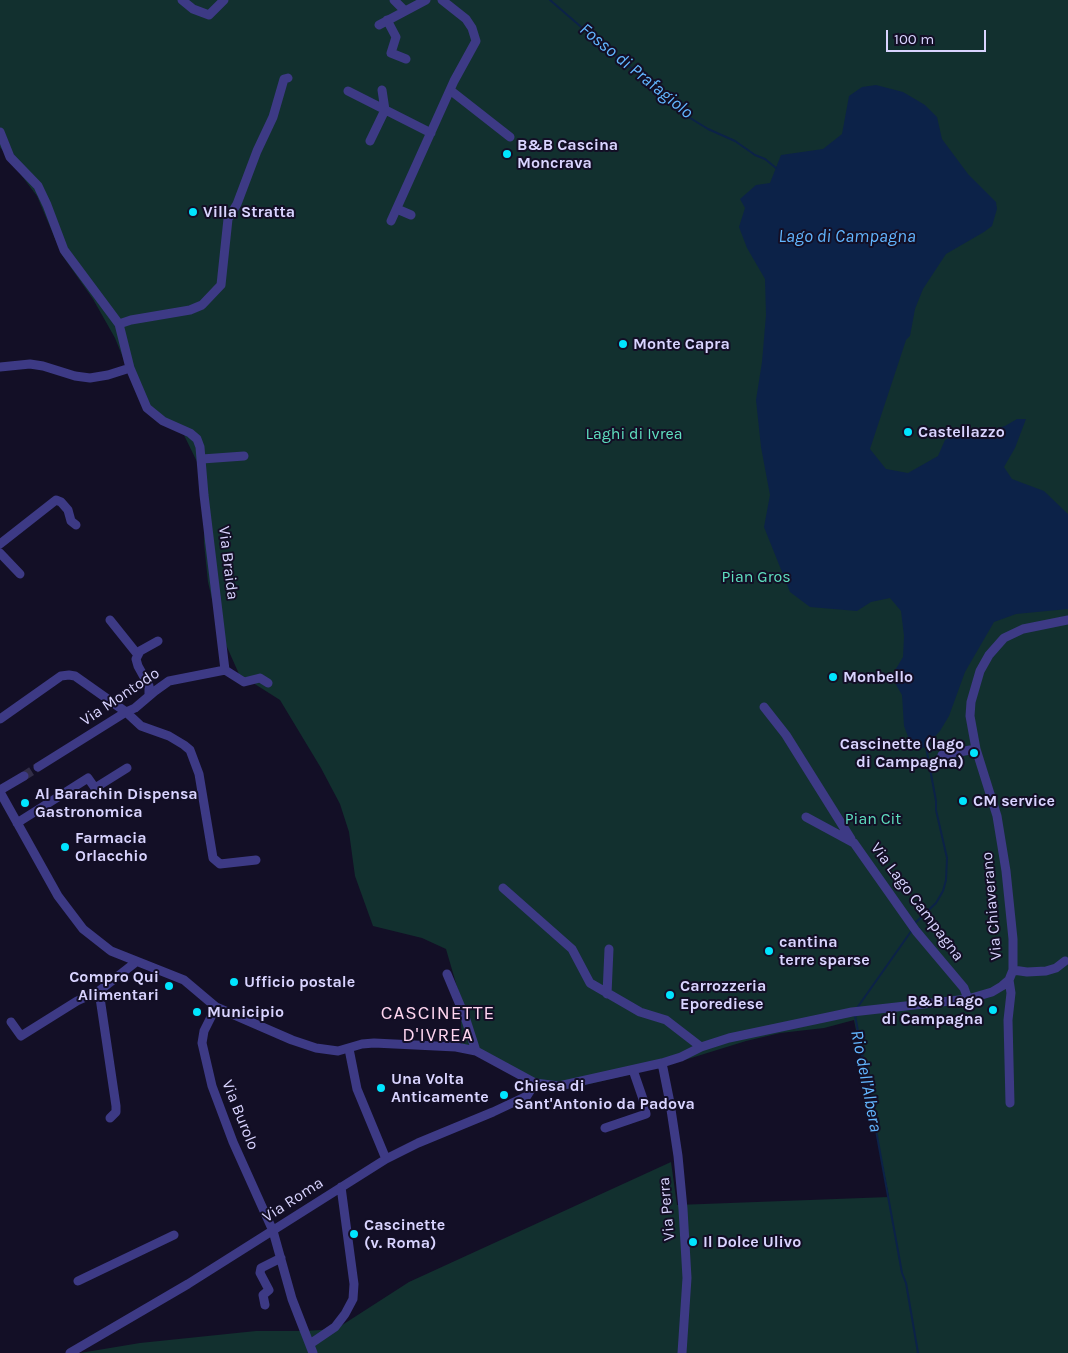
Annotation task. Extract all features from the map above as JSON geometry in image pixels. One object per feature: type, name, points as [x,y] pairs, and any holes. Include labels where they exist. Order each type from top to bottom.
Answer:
[{"type":"street","points":[[182,0],[193,9],[209,15],[224,0]]},
{"type":"street","points":[[394,0],[405,11]]},
{"type":"street","points":[[406,59],[391,53],[396,36],[383,22],[426,0]]},
{"type":"street","points":[[391,221],[450,90],[476,40],[472,28],[466,19],[442,0]]},
{"type":"street","points":[[0,132],[10,157],[38,186],[64,250],[119,324],[130,320],[190,310],[202,305],[221,285],[228,219],[237,204],[257,151],[273,117],[284,79],[288,78]]},
{"type":"street","points":[[370,141],[384,110],[382,90]]},
{"type":"street","points":[[450,90],[510,137]]},
{"type":"street","points":[[348,92],[431,133]]},
{"type":"street","points":[[397,208],[411,215]]},
{"type":"street","name":"Via Braida","points":[[119,324],[130,368],[147,408],[163,420],[190,433],[197,439],[200,447],[225,670]]},
{"type":"street","points":[[0,367],[30,364],[90,378],[130,368]]},
{"type":"street","points":[[202,459],[244,456]]},
{"type":"street","points":[[0,544],[56,500],[61,502],[68,510],[71,521],[76,525]]},
{"type":"street","points":[[0,553],[20,574]]},
{"type":"street","points":[[110,620],[138,655]]},
{"type":"street","name":"Via Chiaverano","points":[[535,1083],[559,1086],[633,1070],[681,1057],[701,1047],[729,1038],[856,1012],[968,999],[992,992],[1009,980],[1013,970],[1013,939],[1002,841],[997,816],[976,749],[970,716],[971,702],[980,672],[989,655],[1004,638],[1018,631],[1039,625],[1068,620]]},
{"type":"street","points":[[149,696],[149,686],[136,659],[140,652],[158,641]]},
{"type":"street","points":[[225,670],[244,682],[260,678],[268,684]]},
{"type":"street","name":"Via Montodo","points":[[38,767],[135,708],[169,681],[225,670]]},
{"type":"street","points":[[0,719],[61,676],[69,674],[74,676],[126,712],[141,726],[169,736],[190,750],[199,774],[213,858],[220,864],[256,860]]},
{"type":"street","points":[[764,707],[786,735],[854,843]]},
{"type":"street","points":[[942,755],[976,749]]},
{"type":"street","points":[[17,823],[88,778],[95,788],[127,768]]},
{"type":"street","points":[[24,776],[1,796],[58,896],[83,929],[111,951],[184,980],[216,1007],[305,1045],[323,1050],[338,1051],[362,1044],[456,1047],[476,1051],[535,1083]]},
{"type":"street","name":"Via Lago Campagna","points":[[806,817],[854,843],[914,927],[964,988],[968,999]]},
{"type":"street","points":[[503,888],[572,949],[587,979],[608,994],[640,1012],[666,1020],[701,1047]]},
{"type":"street","points":[[608,994],[610,949]]},
{"type":"street","points":[[1013,970],[1027,972],[1046,971],[1056,968],[1065,961]]},
{"type":"street","points":[[11,1022],[21,1036],[77,1001],[99,992],[136,962]]},
{"type":"street","points":[[447,974],[465,1017],[476,1051]]},
{"type":"street","points":[[1009,980],[1011,993],[1008,1020],[1010,1103]]},
{"type":"street","points":[[99,992],[116,1106],[116,1112],[110,1118]]},
{"type":"street","name":"Via Burolo","points":[[216,1007],[204,1031],[202,1043],[212,1086],[219,1108],[273,1231],[292,1299],[311,1348]]},
{"type":"street","points":[[349,1049],[358,1089],[386,1159]]},
{"type":"street","name":"Via Perra","points":[[662,1063],[678,1156],[683,1209],[687,1291],[682,1353]]},
{"type":"street","points":[[605,1128],[646,1114],[633,1070]]},
{"type":"street","name":"Via Roma","points":[[70,1353],[188,1284],[386,1159],[418,1143],[527,1096],[535,1083]]},
{"type":"street","points":[[311,1348],[335,1327],[345,1314],[352,1299],[354,1284],[341,1188]]},
{"type":"street","points":[[78,1281],[174,1235]]},
{"type":"street","points":[[265,1305],[262,1295],[269,1290],[260,1272],[261,1268],[281,1258]]},
{"type":"green space","name":"Laghi di Ivrea","points":[[0,0],[1068,0],[1068,1353],[80,1353],[140,1343],[256,1331],[336,1329],[409,1282],[671,1162],[677,1205],[889,1197],[854,1020],[824,1028],[780,1033],[746,1041],[662,1067],[551,1093],[508,1073],[475,1052],[462,1049],[460,997],[446,949],[422,938],[373,926],[355,876],[349,832],[340,804],[321,768],[280,700],[239,674],[219,629],[208,582],[204,543],[201,470],[183,433],[148,410],[134,385],[115,338],[93,299],[62,255],[37,196],[0,147]]},
{"type":"water","name":"Lago di Campagna","points":[[876,85],[903,92],[925,105],[937,117],[942,139],[968,174],[996,202],[997,209],[992,226],[946,254],[923,289],[915,309],[910,336],[906,340],[870,449],[886,469],[908,473],[938,456],[945,440],[957,432],[966,429],[986,432],[1005,426],[1017,419],[1026,419],[1015,448],[1004,467],[1012,479],[1044,491],[1068,514],[1068,609],[1016,614],[994,622],[965,672],[949,716],[940,731],[924,748],[910,742],[904,726],[902,695],[895,683],[894,672],[903,657],[904,636],[901,611],[890,598],[871,602],[857,611],[810,607],[790,592],[764,527],[770,495],[761,447],[756,400],[762,362],[766,315],[765,279],[747,248],[739,227],[745,208],[740,199],[756,185],[770,183],[781,155],[823,149],[842,134],[849,96],[862,87]]},
{"type":"waterway","name":"Fosso di Prafagiolo","points":[[550,0],[610,52],[659,89],[682,113],[708,129],[735,141],[776,168]]},
{"type":"waterway","name":"Rio dell'Albera","points":[[915,923],[936,903],[943,891],[946,880],[947,858],[936,810],[926,747]]},
{"type":"waterway","name":"Rio dell'Albera","points":[[857,1008],[912,930]]},
{"type":"waterway","name":"Rio dell'Albera","points":[[855,1015],[918,1353]]},
{"type":"tunnel","points":[[24,776],[38,767]]},
{"type":"place","name":"B&B Cascina Moncrava","points":[[507,154]]},
{"type":"place","name":"Villa Stratta","points":[[193,212]]},
{"type":"place","name":"Monte Capra","points":[[623,344]]},
{"type":"place","name":"Castellazzo","points":[[908,432]]},
{"type":"place","name":"Monbello","points":[[833,677]]},
{"type":"place","name":"Cascinette (lago di Campagna)","points":[[974,753]]},
{"type":"place","name":"CM service","points":[[963,801]]},
{"type":"place","name":"Al Barachin Dispensa Gastronomica","points":[[25,803]]},
{"type":"place","name":"Farmacia Orlacchio","points":[[65,847]]},
{"type":"place","name":"cantina terre sparse","points":[[769,951]]},
{"type":"place","name":"Ufficio postale","points":[[234,982]]},
{"type":"place","name":"Compro Qui Alimentari","points":[[169,986]]},
{"type":"place","name":"Carrozzeria Eporediese","points":[[670,995]]},
{"type":"place","name":"B&B Lago di Campagna","points":[[993,1010]]},
{"type":"place","name":"Municipio","points":[[197,1012]]},
{"type":"place","name":"Una Volta Anticamente","points":[[381,1088]]},
{"type":"place","name":"Chiesa di Sant'Antonio da Padova","points":[[504,1095]]},
{"type":"place","name":"Cascinette (v. Roma)","points":[[354,1234]]},
{"type":"place","name":"Il Dolce Ulivo","points":[[693,1242]]},
{"type":"district","name":"CASCINETTE D'IVREA","points":[[438,1025]]},
{"type":"park label","name":"Pian Gros","points":[[756,577]]},
{"type":"park label","name":"Pian Cit","points":[[873,819]]}]
